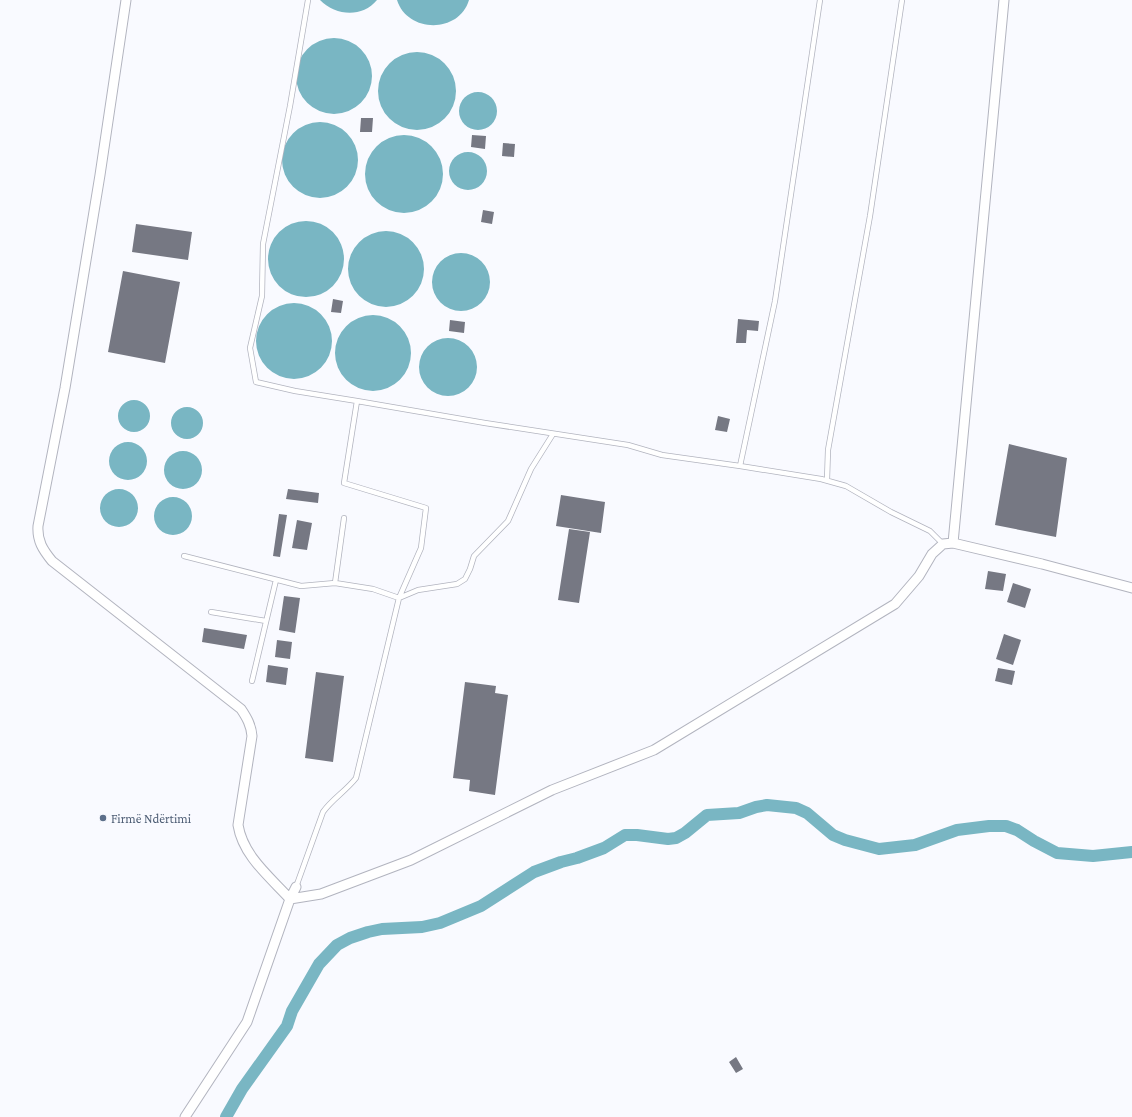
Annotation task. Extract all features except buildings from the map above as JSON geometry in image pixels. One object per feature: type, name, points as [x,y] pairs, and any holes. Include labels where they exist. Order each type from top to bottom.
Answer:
[{"type":"street","points":[[126,0],[100,175],[68,372],[38,526],[38,535],[40,545],[52,561],[241,709],[248,718],[252,728],[252,736],[238,825],[240,837],[253,858],[290,899]]},
{"type":"street","points":[[953,543],[1004,0]]},
{"type":"street","points":[[290,899],[321,894],[411,860],[552,790],[654,750],[895,604],[919,576],[932,554],[943,544],[953,543],[1042,564],[1132,588]]},
{"type":"street","points":[[185,1117],[247,1022],[290,899],[296,887]]},
{"type":"lane","points":[[308,0],[290,106],[263,244],[262,296],[250,348],[256,382],[295,391],[628,445],[662,455],[827,480],[846,486],[891,512],[930,531],[943,544]]},
{"type":"lane","points":[[740,466],[775,300],[820,0]]},
{"type":"lane","points":[[827,480],[828,450],[870,216],[902,0]]},
{"type":"lane","points":[[296,887],[323,812],[329,804],[349,787],[356,778],[399,598],[421,548],[426,508],[344,483],[357,401]]},
{"type":"lane","points":[[184,556],[301,586],[334,583],[373,589],[399,598],[418,590],[457,584],[465,579],[474,556],[508,521],[532,470],[553,434]]},
{"type":"lane","points":[[334,583],[344,518]]},
{"type":"lane","points":[[252,681],[276,580]]},
{"type":"lane","points":[[211,612],[266,621]]},
{"type":"water","points":[[320,0],[377,0],[364,10],[349,13],[334,9]]},
{"type":"water","points":[[397,0],[469,0],[463,11],[455,19],[444,24],[433,25],[411,19],[403,11]]},
{"type":"water","points":[[326,38],[342,38],[355,44],[366,55],[372,68],[370,91],[355,108],[342,114],[326,114],[313,108],[298,91],[296,84],[296,68],[302,55],[319,40]]},
{"type":"water","points":[[409,52],[425,52],[439,58],[450,69],[456,83],[456,99],[450,113],[439,124],[425,130],[409,130],[395,124],[384,113],[378,99],[378,83],[384,69],[395,58]]},
{"type":"water","points":[[478,92],[491,98],[497,111],[491,124],[478,130],[465,124],[459,111],[465,98]]},
{"type":"water","points":[[313,122],[327,122],[335,124],[341,128],[352,139],[356,145],[358,160],[356,175],[347,187],[335,196],[327,198],[313,198],[305,196],[299,192],[288,181],[284,175],[282,167],[282,153],[284,145],[288,139],[299,128],[305,124]]},
{"type":"water","points":[[404,135],[419,138],[432,146],[440,159],[443,174],[440,189],[432,202],[419,210],[404,213],[389,210],[376,202],[368,189],[365,174],[368,159],[376,146],[389,138]]},
{"type":"water","points":[[468,152],[481,158],[487,171],[481,184],[468,190],[455,184],[449,171],[455,158]]},
{"type":"water","points":[[298,221],[314,221],[327,227],[338,238],[344,251],[342,274],[327,291],[314,297],[298,297],[285,291],[270,274],[268,267],[268,251],[274,238],[291,223]]},
{"type":"water","points":[[379,231],[393,231],[407,237],[418,248],[424,262],[424,276],[421,284],[413,296],[407,301],[393,307],[379,307],[365,301],[354,290],[348,276],[348,262],[354,248],[365,237]]},
{"type":"water","points":[[455,253],[467,253],[482,261],[490,276],[490,288],[482,303],[467,311],[455,311],[440,303],[432,288],[432,276],[440,261]]},
{"type":"water","points":[[287,303],[301,303],[315,309],[326,320],[332,334],[332,348],[329,356],[321,368],[315,373],[301,379],[287,379],[273,373],[262,362],[256,348],[256,334],[262,320],[273,309]]},
{"type":"water","points":[[366,315],[380,315],[394,321],[405,332],[411,346],[411,360],[408,368],[400,380],[394,385],[380,391],[366,391],[352,385],[341,374],[335,360],[335,346],[341,332],[352,321]]},
{"type":"water","points":[[442,338],[454,338],[469,346],[477,361],[477,373],[469,388],[454,396],[442,396],[427,388],[419,373],[419,361],[427,346]]},
{"type":"water","points":[[131,400],[137,400],[147,407],[150,416],[149,422],[143,429],[137,432],[131,432],[121,425],[118,419],[118,413],[125,403]]},
{"type":"water","points":[[184,407],[190,407],[200,414],[203,423],[202,429],[196,436],[190,439],[184,439],[174,432],[171,426],[171,420],[178,410]]},
{"type":"water","points":[[124,442],[132,442],[142,447],[146,454],[146,468],[142,475],[132,480],[124,480],[114,475],[112,472],[109,465],[109,457],[114,447],[117,445]]},
{"type":"water","points":[[179,451],[187,451],[197,456],[201,463],[201,477],[197,484],[187,489],[179,489],[169,484],[167,481],[164,474],[164,466],[169,456],[172,454]]},
{"type":"water","points":[[115,489],[123,489],[133,494],[137,501],[137,515],[133,522],[123,527],[115,527],[105,522],[103,519],[100,512],[100,504],[105,494],[108,492]]},
{"type":"water","points":[[169,497],[177,497],[187,502],[191,509],[191,523],[187,530],[177,535],[169,535],[159,530],[157,527],[154,520],[154,512],[159,502],[162,500]]},
{"type":"waterway","points":[[226,1117],[242,1089],[287,1026],[292,1011],[319,964],[337,945],[350,938],[382,929],[422,927],[440,923],[481,906],[534,872],[604,848],[625,835],[668,839],[676,838],[685,833],[707,815],[739,813],[767,805],[796,808],[807,813],[833,835],[845,840],[879,849],[915,845],[957,830],[989,826],[1006,826],[1017,830],[1057,853],[1093,856],[1132,852]]},
{"type":"place","name":"Firmë Ndërtimi","points":[[103,818]]}]
